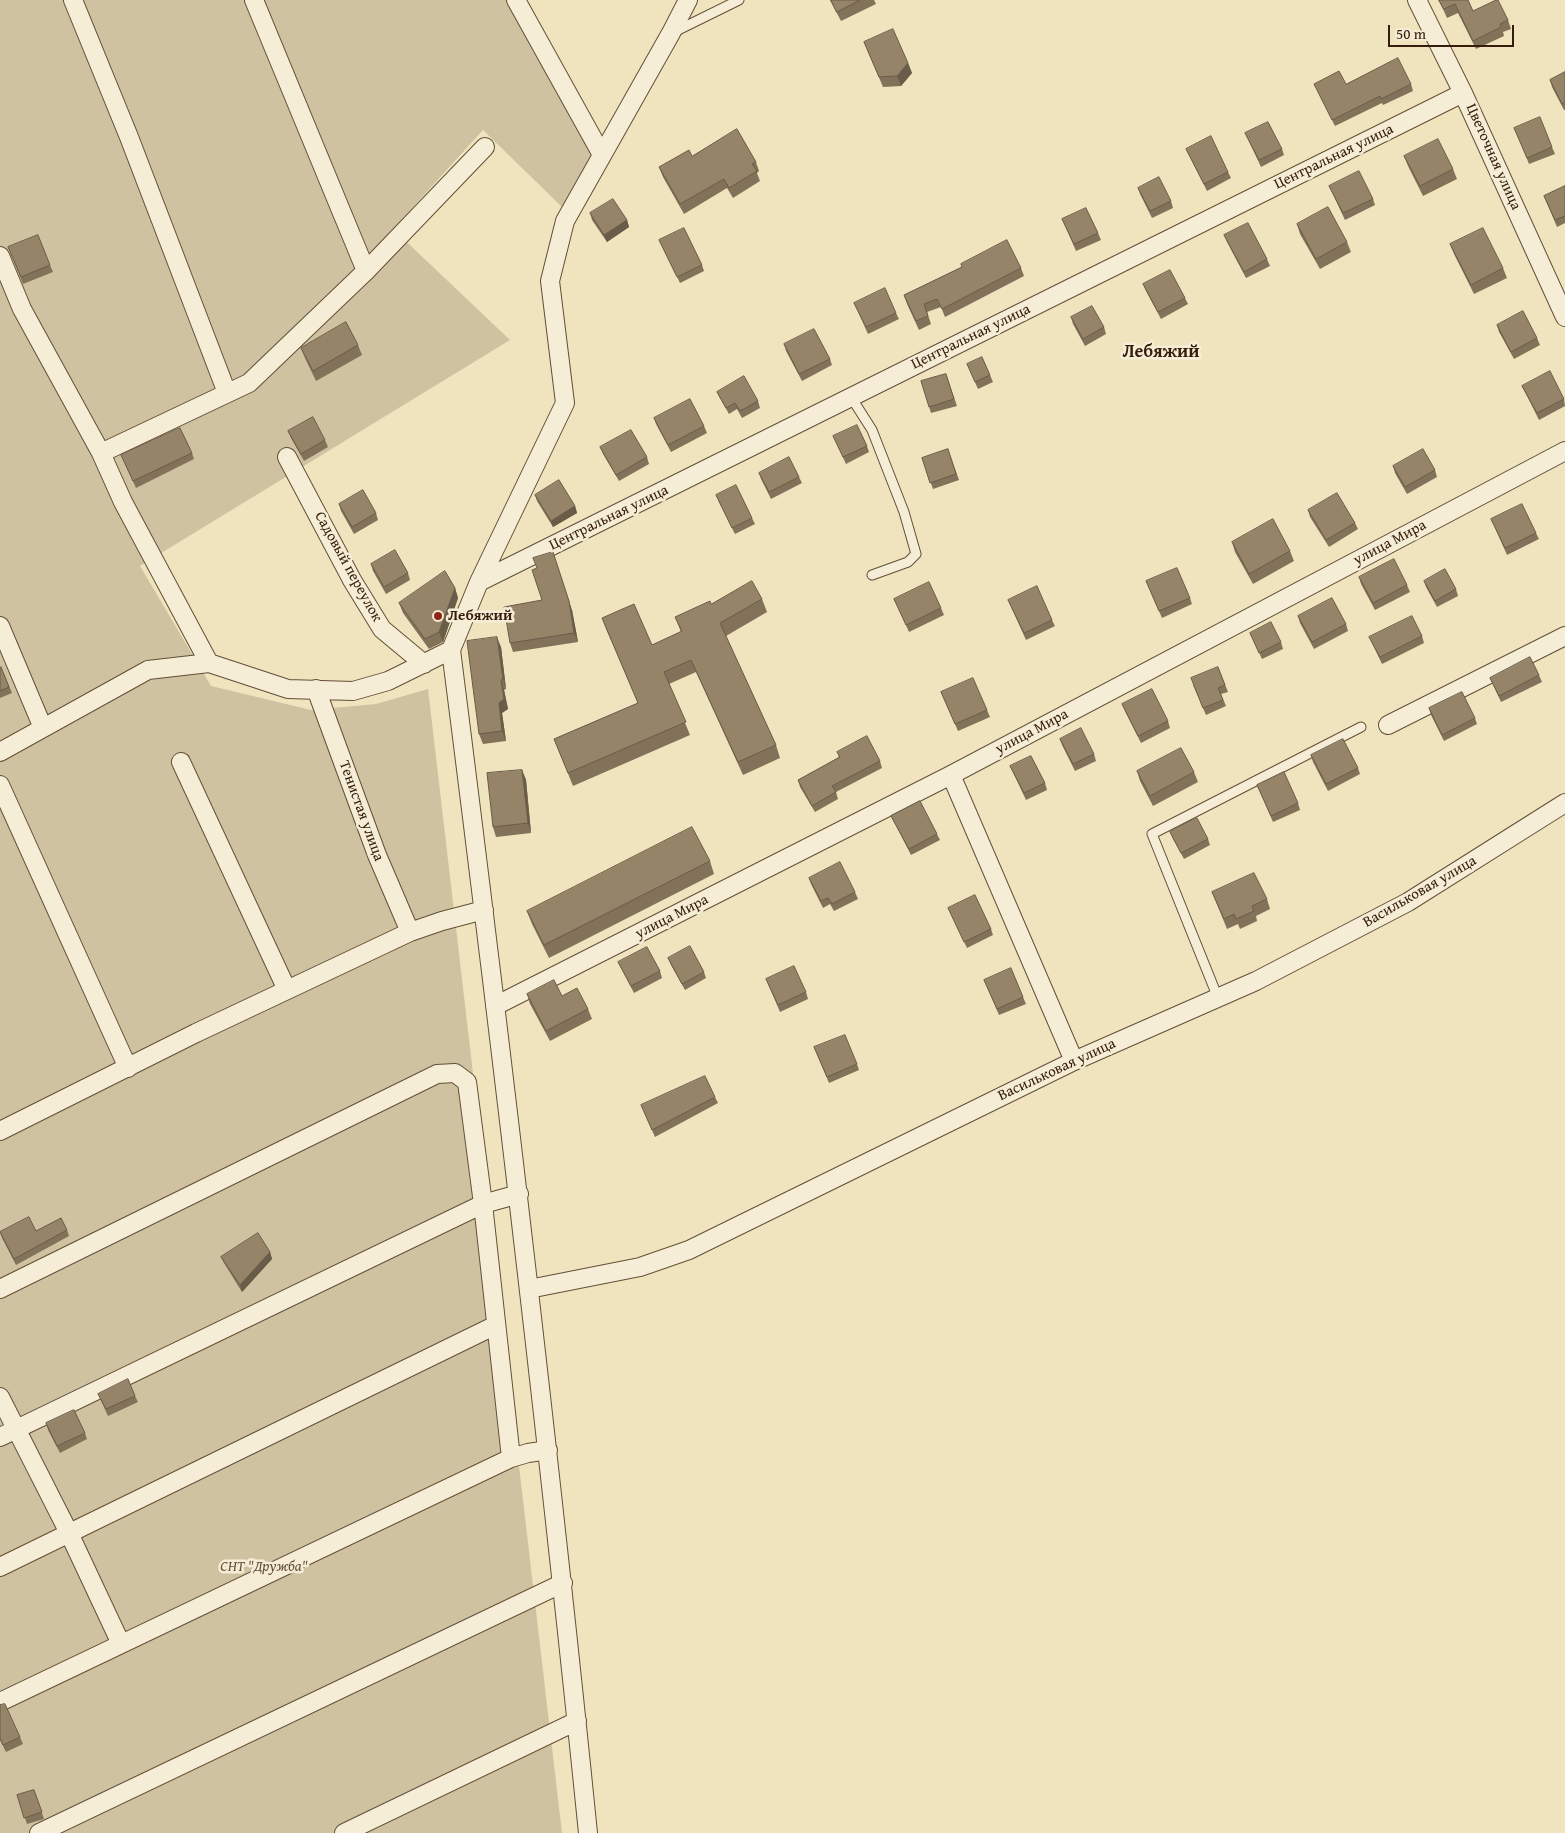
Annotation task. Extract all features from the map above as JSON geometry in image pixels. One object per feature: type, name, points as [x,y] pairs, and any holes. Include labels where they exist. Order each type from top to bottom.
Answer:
[{"type":"street","points":[[73,0],[129,137],[227,393]]},
{"type":"street","points":[[254,0],[366,271]]},
{"type":"street","points":[[516,0],[602,155]]},
{"type":"street","points":[[588,1833],[563,1583],[519,1194],[451,650],[479,582],[566,403],[550,282],[565,221],[688,0]]},
{"type":"street","name":"Цветочная улица","points":[[1416,0],[1463,92],[1565,317]]},
{"type":"street","name":"Центральная улица","points":[[479,582],[1463,92]]},
{"type":"street","points":[[102,453],[249,383],[366,271],[485,147]]},
{"type":"street","points":[[0,256],[22,309],[102,453],[123,502],[209,663]]},
{"type":"street","name":"улица Мира","points":[[495,1006],[951,775],[1565,451]]},
{"type":"street","name":"Садовый переулок","points":[[287,457],[352,580],[382,629],[424,664]]},
{"type":"street","points":[[0,626],[43,728]]},
{"type":"street","points":[[1388,725],[1565,636]]},
{"type":"street","points":[[0,752],[148,670],[209,663],[288,689],[352,691],[388,681],[451,650]]},
{"type":"street","name":"Тенистая улица","points":[[316,689],[377,855],[410,932]]},
{"type":"street","points":[[181,762],[288,990]]},
{"type":"street","points":[[951,775],[1074,1061]]},
{"type":"street","points":[[0,786],[128,1068]]},
{"type":"street","name":"Васильковая улица","points":[[529,1289],[640,1267],[689,1250],[1074,1061],[1256,981],[1408,902],[1565,803]]},
{"type":"street","points":[[0,1131],[410,932],[484,910]]},
{"type":"street","points":[[0,1289],[437,1074],[455,1073],[467,1082],[511,1458]]},
{"type":"street","points":[[0,1437],[482,1204],[519,1194]]},
{"type":"street","points":[[0,1567],[496,1324]]},
{"type":"street","points":[[0,1397],[69,1533],[122,1644]]},
{"type":"street","points":[[0,1702],[511,1458],[528,1452],[548,1450]]},
{"type":"street","points":[[39,1833],[563,1583]]},
{"type":"street","points":[[344,1833],[577,1721]]},
{"type":"lane","points":[[671,33],[738,0]]},
{"type":"lane","points":[[851,397],[872,430],[904,512],[916,554],[908,562],[872,574]]},
{"type":"lane","points":[[1218,998],[1152,834],[1361,727]]},
{"type":"green space","name":"СНТ \"Дружба\"","points":[[0,0],[515,0],[598,148],[562,207],[483,130],[393,229],[510,340],[140,566],[211,686],[311,710],[376,704],[428,689],[562,1833],[0,1833]]},
{"type":"building","points":[[831,0],[860,0],[837,12]]},
{"type":"building","points":[[1439,0],[1468,0],[1473,11],[1498,0],[1508,20],[1500,24],[1501,27],[1473,41],[1455,4],[1444,9]]},
{"type":"building","points":[[893,29],[908,63],[897,76],[879,77],[864,42]]},
{"type":"building","points":[[1398,58],[1411,84],[1381,99],[1380,96],[1332,120],[1314,84],[1339,71],[1346,84]]},
{"type":"building","points":[[1565,72],[1565,102],[1562,104],[1550,80]]},
{"type":"building","points":[[1540,117],[1552,147],[1527,158],[1514,128]]},
{"type":"building","points":[[1268,122],[1282,149],[1259,160],[1245,133]]},
{"type":"building","points":[[737,129],[756,162],[752,164],[757,171],[729,188],[724,179],[680,204],[659,167],[689,150],[692,156]]},
{"type":"building","points":[[1211,136],[1228,172],[1204,184],[1186,149]]},
{"type":"building","points":[[1438,139],[1453,169],[1420,186],[1404,156]]},
{"type":"building","points":[[1359,171],[1373,199],[1343,213],[1329,186]]},
{"type":"building","points":[[1159,177],[1171,201],[1150,211],[1138,188]]},
{"type":"building","points":[[1565,186],[1565,216],[1555,220],[1544,196]]},
{"type":"building","points":[[613,199],[627,220],[604,235],[590,213]]},
{"type":"building","points":[[1328,207],[1347,242],[1316,259],[1297,224]]},
{"type":"building","points":[[1086,208],[1098,233],[1074,244],[1062,219]]},
{"type":"building","points":[[1248,223],[1267,259],[1244,272],[1224,235]]},
{"type":"building","points":[[684,228],[702,265],[677,277],[659,240]]},
{"type":"building","points":[[1483,228],[1503,268],[1471,285],[1450,244]]},
{"type":"building","points":[[38,235],[50,265],[21,277],[8,247]]},
{"type":"building","points":[[1007,240],[1021,268],[942,309],[937,299],[924,304],[928,316],[916,321],[904,295],[962,267],[961,264]]},
{"type":"building","points":[[1170,270],[1185,298],[1158,312],[1143,284]]},
{"type":"building","points":[[885,288],[896,313],[866,327],[854,303]]},
{"type":"building","points":[[1092,306],[1104,327],[1083,339],[1071,317]]},
{"type":"building","points":[[1523,311],[1537,338],[1511,352],[1497,325]]},
{"type":"building","points":[[346,322],[358,345],[313,371],[301,348]]},
{"type":"building","points":[[814,329],[830,359],[799,374],[784,344]]},
{"type":"building","points":[[982,357],[990,375],[975,382],[967,364]]},
{"type":"building","points":[[1550,371],[1564,399],[1537,413],[1522,386]]},
{"type":"building","points":[[946,374],[954,399],[929,407],[921,381]]},
{"type":"building","points":[[744,376],[758,401],[740,411],[735,403],[726,408],[717,392]]},
{"type":"building","points":[[690,399],[704,426],[668,445],[654,418]]},
{"type":"building","points":[[313,417],[325,440],[301,454],[288,431]]},
{"type":"building","points":[[857,425],[867,446],[843,457],[833,436]]},
{"type":"building","points":[[180,428],[192,453],[133,481],[121,455]]},
{"type":"building","points":[[631,430],[647,457],[616,475],[600,447]]},
{"type":"building","points":[[948,449],[956,474],[930,483],[922,458]]},
{"type":"building","points":[[1423,449],[1435,470],[1405,487],[1393,466]]},
{"type":"building","points":[[789,457],[799,477],[769,492],[759,473]]},
{"type":"building","points":[[559,480],[575,506],[551,521],[535,495]]},
{"type":"building","points":[[736,485],[752,518],[732,528],[716,495]]},
{"type":"building","points":[[363,490],[376,513],[352,527],[339,504]]},
{"type":"building","points":[[1337,493],[1355,523],[1326,540],[1308,510]]},
{"type":"building","points":[[1522,504],[1536,533],[1505,548],[1491,519]]},
{"type":"building","points":[[1273,519],[1290,551],[1249,574],[1232,542]]},
{"type":"building","points":[[395,550],[408,573],[384,587],[371,564]]},
{"type":"building","points":[[553,552],[569,601],[574,633],[510,643],[504,607],[542,600],[532,570],[537,568],[533,558]]},
{"type":"building","points":[[1394,559],[1407,585],[1373,603],[1359,577]]},
{"type":"building","points":[[1177,568],[1190,598],[1159,611],[1146,581]]},
{"type":"building","points":[[1445,569],[1456,589],[1435,601],[1424,581]]},
{"type":"building","points":[[445,571],[455,588],[439,632],[425,639],[399,603]]},
{"type":"building","points":[[752,581],[762,599],[720,623],[776,745],[738,762],[691,660],[664,672],[686,722],[568,773],[554,739],[638,703],[602,618],[634,604],[652,645],[682,631],[675,617],[710,601],[711,604]]},
{"type":"building","points":[[929,582],[941,608],[906,625],[894,599]]},
{"type":"building","points":[[1037,586],[1052,620],[1024,633],[1008,600]]},
{"type":"building","points":[[1332,598],[1346,624],[1312,642],[1298,616]]},
{"type":"building","points":[[1412,616],[1422,636],[1380,657],[1369,637]]},
{"type":"building","points":[[1271,622],[1281,642],[1259,653],[1250,633]]},
{"type":"building","points":[[497,637],[503,679],[501,680],[504,699],[499,703],[502,731],[479,734],[467,641]]},
{"type":"building","points":[[1530,657],[1539,675],[1499,696],[1490,678]]},
{"type":"building","points":[[1218,667],[1225,685],[1218,688],[1223,700],[1203,708],[1191,678]]},
{"type":"building","points":[[0,668],[9,687],[0,691]]},
{"type":"building","points":[[973,678],[987,710],[955,724],[941,692]]},
{"type":"building","points":[[1152,689],[1168,721],[1138,736],[1122,704]]},
{"type":"building","points":[[1462,692],[1475,718],[1442,735],[1429,708]]},
{"type":"building","points":[[1081,728],[1094,754],[1073,764],[1060,739]]},
{"type":"building","points":[[867,736],[880,761],[832,786],[836,792],[812,806],[798,780],[840,757],[837,752]]},
{"type":"building","points":[[1343,739],[1358,768],[1326,784],[1311,755]]},
{"type":"building","points":[[1181,748],[1194,772],[1150,796],[1137,771]]},
{"type":"building","points":[[1031,756],[1045,783],[1024,793],[1010,766]]},
{"type":"building","points":[[522,770],[528,823],[493,827],[487,773]]},
{"type":"building","points":[[1284,772],[1298,803],[1271,816],[1257,785]]},
{"type":"building","points":[[920,801],[937,834],[909,849],[891,816]]},
{"type":"building","points":[[1197,818],[1208,839],[1181,853],[1170,832]]},
{"type":"building","points":[[692,827],[710,861],[544,945],[527,911]]},
{"type":"building","points":[[840,862],[855,892],[832,904],[828,898],[821,901],[809,878]]},
{"type":"building","points":[[1254,873],[1267,899],[1252,906],[1254,911],[1236,919],[1234,914],[1224,919],[1212,892]]},
{"type":"building","points":[[975,895],[991,929],[964,942],[948,908]]},
{"type":"building","points":[[690,946],[704,972],[682,984],[668,958]]},
{"type":"building","points":[[647,947],[660,971],[631,986],[618,962]]},
{"type":"building","points":[[794,966],[806,992],[778,1005],[766,979]]},
{"type":"building","points":[[1011,968],[1023,997],[997,1009],[984,980]]},
{"type":"building","points":[[554,980],[562,996],[577,988],[588,1009],[546,1031],[527,994]]},
{"type":"building","points":[[845,1035],[857,1064],[827,1077],[814,1047]]},
{"type":"building","points":[[705,1076],[715,1097],[652,1130],[641,1105]]},
{"type":"building","points":[[29,1217],[36,1231],[61,1218],[67,1230],[14,1259],[0,1232]]},
{"type":"building","points":[[258,1233],[270,1252],[240,1285],[221,1257]]},
{"type":"building","points":[[128,1379],[135,1396],[106,1409],[98,1394]]},
{"type":"building","points":[[74,1410],[85,1433],[57,1446],[46,1423]]},
{"type":"building","points":[[5,1704],[20,1737],[3,1745],[0,1738],[0,1705]]},
{"type":"building","points":[[34,1790],[42,1812],[24,1818],[17,1795]]},
{"type":"place","name":"Лебяжий","points":[[438,616]]},
{"type":"district","name":"Лебяжий","points":[[1161,352]]}]
